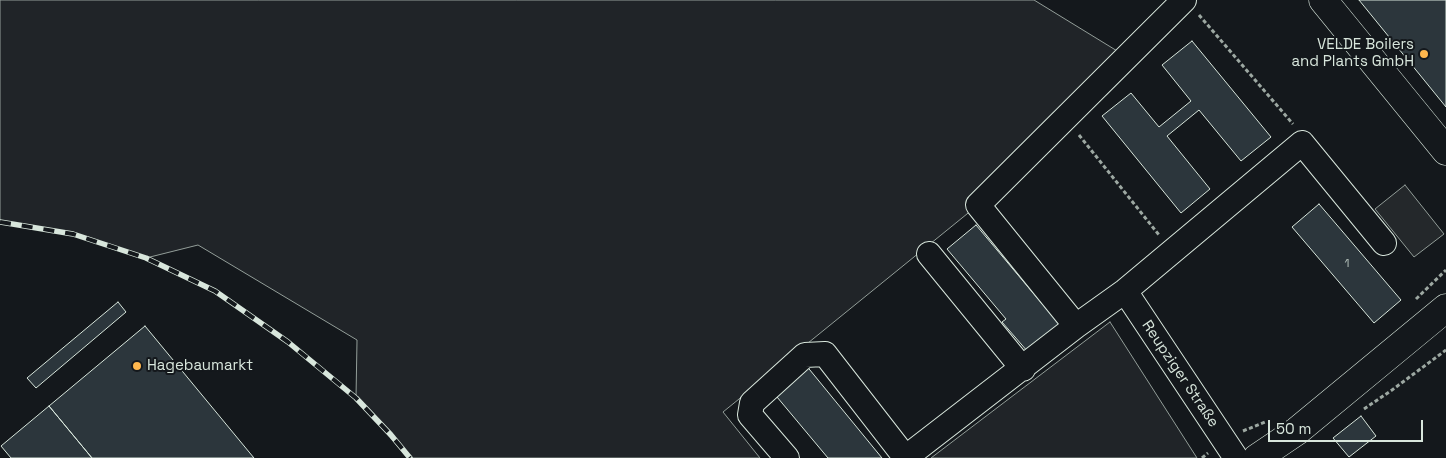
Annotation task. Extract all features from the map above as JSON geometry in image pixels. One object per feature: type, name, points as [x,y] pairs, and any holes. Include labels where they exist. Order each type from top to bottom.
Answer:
[{"type":"main road","points":[[1323,0],[1446,151]]},
{"type":"main road","points":[[1257,458],[1297,431],[1446,308]]},
{"type":"street","points":[[1076,326],[978,205],[1065,118],[1191,7]]},
{"type":"street","points":[[787,458],[750,415],[752,403],[805,354],[825,354],[905,458],[1125,290],[1302,143],[1384,243]]},
{"type":"street","points":[[929,254],[1023,369]]},
{"type":"street","name":"Reupziger Straße","points":[[1125,290],[1236,458]]},
{"type":"path","points":[[1191,7],[1292,121],[1302,143]]},
{"type":"path","points":[[1065,118],[1172,251]]},
{"type":"path","points":[[1361,411],[1400,385],[1446,350]]},
{"type":"shaded area","points":[[0,0],[1034,0],[1127,57],[978,205],[723,412],[760,458],[408,458],[356,398],[357,340],[198,245],[146,258],[73,234],[0,222]]},
{"type":"shaded area","points":[[1405,185],[1444,234],[1414,257],[1375,209]]},
{"type":"shaded area","points":[[1110,322],[1197,458],[931,458]]},
{"type":"building","name":"VELDE Boilers and Plants GmbH","points":[[1359,0],[1446,0],[1446,107]]},
{"type":"building","points":[[1192,41],[1271,137],[1241,161],[1199,110],[1167,136],[1210,189],[1181,213],[1102,116],[1131,93],[1159,127],[1191,101],[1162,65]]},
{"type":"building","points":[[1319,204],[1401,300],[1374,323],[1292,227]]},
{"type":"building","points":[[976,225],[1060,325],[1028,352],[1002,322],[1006,319],[947,249]]},
{"type":"building","points":[[118,302],[126,312],[36,388],[27,378]]},
{"type":"building","name":"Hagebaumarkt","points":[[145,326],[254,458],[92,458],[49,406]]},
{"type":"building","points":[[805,364],[882,458],[828,458],[772,391]]},
{"type":"building","points":[[49,406],[92,458],[11,458],[1,446]]},
{"type":"building","points":[[1361,416],[1376,436],[1349,457],[1333,438]]},
{"type":"railway","points":[[0,222],[73,234],[146,258],[215,291],[288,342],[356,398],[410,458]]},
{"type":"place","name":"VELDE Boilers and Plants GmbH","points":[[1424,54]]},
{"type":"place","name":"Hagebaumarkt","points":[[137,366]]}]
